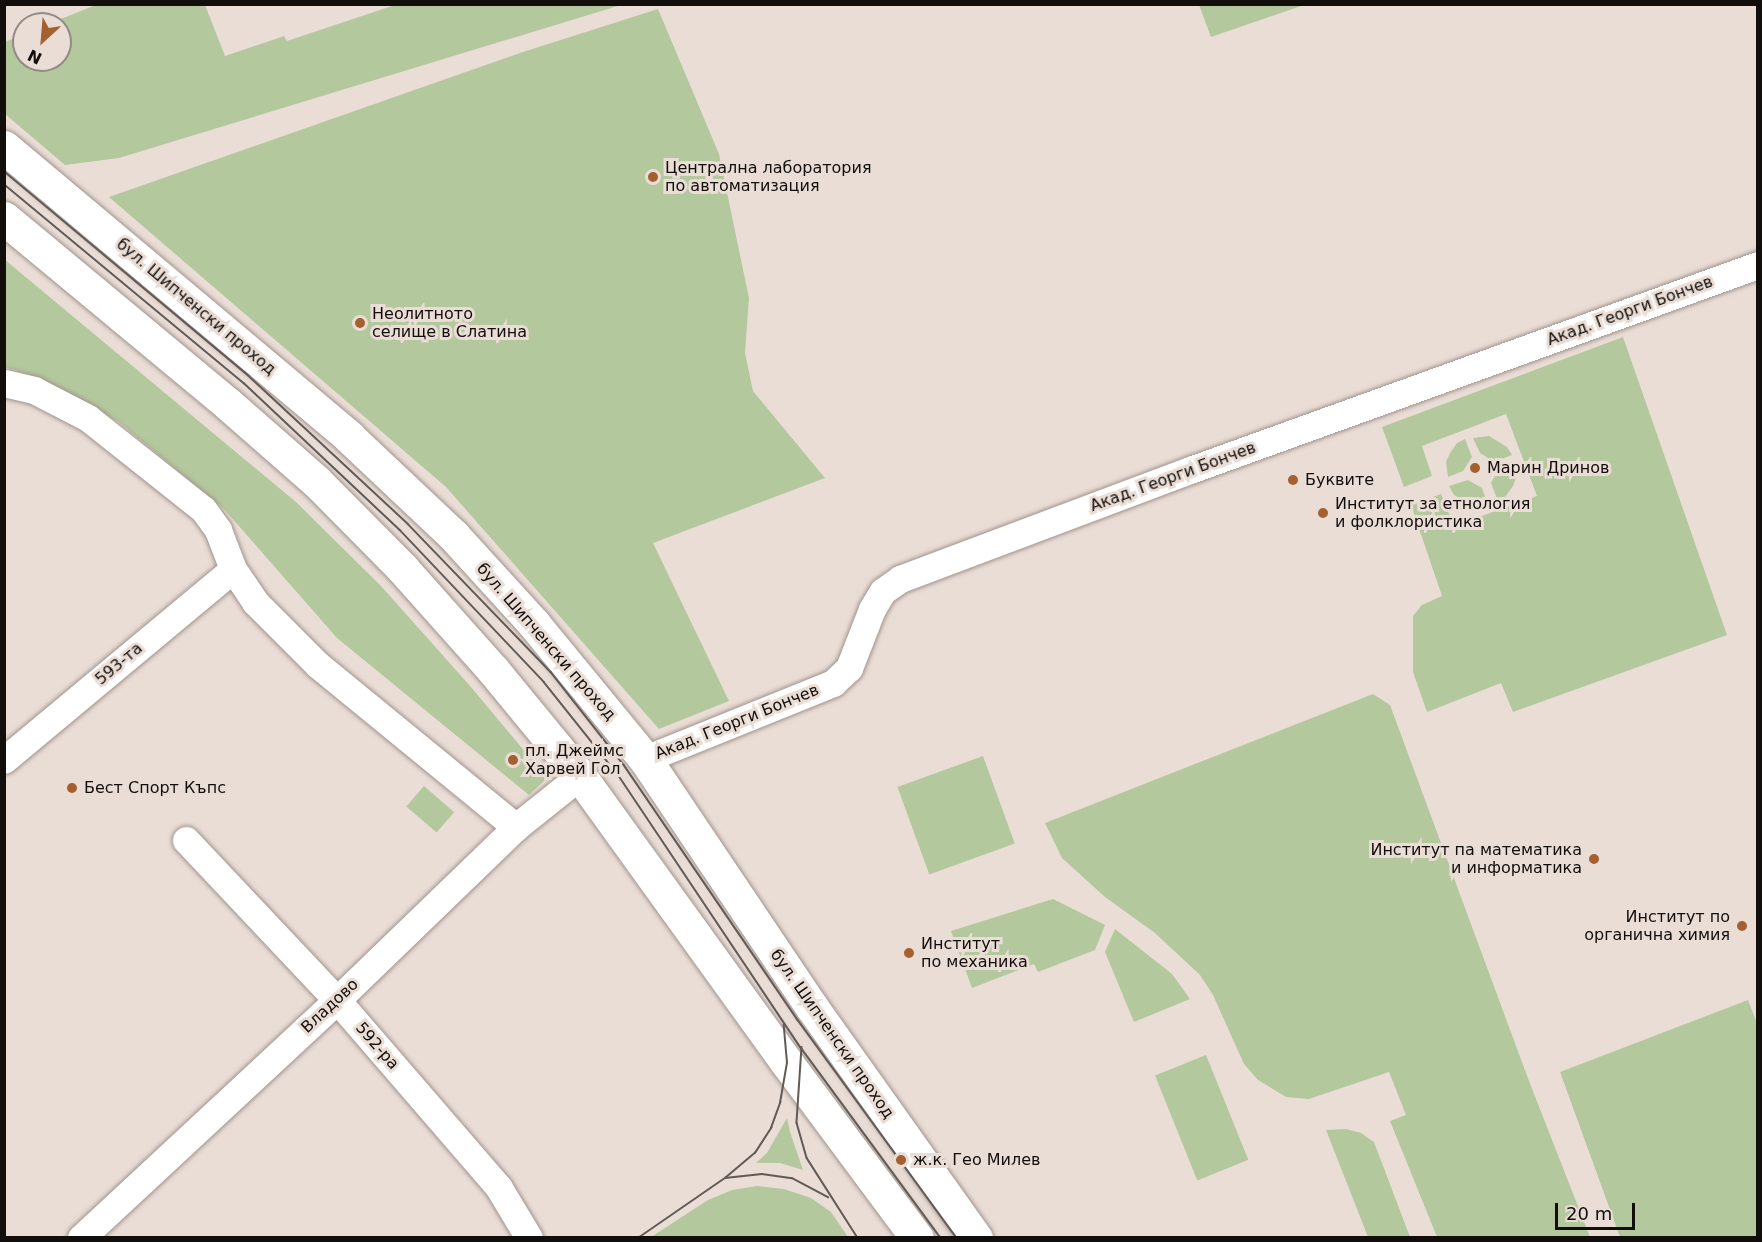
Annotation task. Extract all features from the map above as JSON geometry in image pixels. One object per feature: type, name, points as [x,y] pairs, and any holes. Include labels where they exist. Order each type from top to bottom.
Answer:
[{"type":"main road","name":"бул. Шипченски проход","points":[[4,147],[260,360],[365,452],[454,536],[534,624],[645,759],[811,1006],[976,1238]]},
{"type":"main road","points":[[4,218],[228,404],[317,482],[403,569],[493,670],[580,776],[787,1063],[917,1238]]},
{"type":"street","name":"Акад. Георги Бончев","points":[[645,759],[833,683],[849,668],[872,609],[883,591],[900,579],[1190,470],[1758,265]]},
{"type":"street","points":[[4,383],[34,390],[88,418],[157,470],[203,509],[218,530],[233,569],[255,602],[318,665],[516,827]]},
{"type":"street","name":"593-та","points":[[4,760],[233,569]]},
{"type":"street","name":"Владово","points":[[81,1238],[337,1000],[516,827],[580,776]]},
{"type":"street","name":"592-ра","points":[[186,840],[337,1000],[499,1188],[529,1238]]},
{"type":"green space","points":[[1199,4],[1304,5],[1211,37]]},
{"type":"green space","points":[[96,5],[205,5],[225,56],[284,36],[287,41],[395,5],[621,5],[119,158],[65,165],[5,114],[5,42],[12,39],[12,72],[72,72],[72,14]]},
{"type":"green space","points":[[658,9],[719,154],[749,298],[745,353],[753,391],[825,478],[653,543],[729,701],[659,729],[446,487],[109,197],[523,52]]},
{"type":"green space","points":[[4,259],[296,502],[381,586],[471,687],[547,778],[529,795],[337,638],[224,509],[119,422],[37,377],[5,367]]},
{"type":"green space","points":[[1623,337],[1727,635],[1513,712],[1501,683],[1427,712],[1413,672],[1413,616],[1422,605],[1442,596],[1411,505],[1441,494],[1454,526],[1537,496],[1506,414],[1422,446],[1432,476],[1404,487],[1382,427]]},
{"type":"green space","points":[[1489,436],[1507,447],[1512,455],[1494,462],[1480,453],[1473,438]]},
{"type":"green space","points":[[1465,439],[1472,457],[1463,471],[1448,477],[1446,462],[1450,453],[1457,443]]},
{"type":"green space","points":[[1515,465],[1516,478],[1513,486],[1506,496],[1498,501],[1491,483],[1498,470]]},
{"type":"green space","points":[[1468,480],[1482,488],[1488,505],[1472,505],[1454,495],[1449,486]]},
{"type":"green space","points":[[1373,694],[1390,705],[1529,1081],[1590,1237],[1437,1237],[1390,1121],[1406,1115],[1389,1072],[1309,1099],[1286,1097],[1258,1080],[1244,1064],[1213,995],[1200,975],[1155,933],[1105,897],[1062,858],[1045,823]]},
{"type":"green space","points":[[983,756],[1015,843],[929,875],[897,787]]},
{"type":"green space","points":[[424,786],[454,812],[436,833],[406,806]]},
{"type":"green space","points":[[1053,899],[1105,925],[1095,950],[1038,972],[1034,964],[972,988],[951,931]]},
{"type":"green space","points":[[1115,929],[1172,974],[1190,999],[1134,1022],[1105,952]]},
{"type":"green space","points":[[1748,1000],[1758,1026],[1757,1237],[1620,1237],[1560,1072]]},
{"type":"green space","points":[[1206,1055],[1248,1160],[1197,1180],[1155,1076]]},
{"type":"green space","points":[[787,1118],[803,1170],[780,1163],[756,1163],[767,1153]]},
{"type":"green space","points":[[1346,1129],[1361,1133],[1374,1142],[1410,1237],[1368,1237],[1326,1130]]},
{"type":"green space","points":[[757,1186],[784,1189],[811,1198],[831,1212],[848,1237],[651,1237],[708,1200],[732,1190]]},
{"type":"tram line","points":[[4,171],[249,376],[408,524],[551,672],[624,765],[798,1020],[957,1238]]},
{"type":"tram line","points":[[4,184],[244,383],[400,530],[544,682],[619,776],[802,1049],[941,1238]]},
{"type":"tram line","points":[[638,1238],[725,1178],[755,1153],[771,1128],[780,1103],[787,1063],[784,1025]]},
{"type":"tram line","points":[[802,1047],[797,1123],[807,1158],[858,1238]]},
{"type":"tram line","points":[[725,1178],[762,1174],[792,1178],[828,1197]]},
{"type":"place","name":"Централна лаборатория по автоматизация","points":[[653,177]]},
{"type":"place","name":"Неолитното селище в Слатина","points":[[360,323]]},
{"type":"place","name":"Марин Дринов","points":[[1475,468]]},
{"type":"place","name":"Буквите","points":[[1293,480]]},
{"type":"place","name":"Институт за етнология и фолклористика","points":[[1323,513]]},
{"type":"place","name":"пл. Джеймс Харвей Гол","points":[[513,760]]},
{"type":"place","name":"Бест Спорт Къпс","points":[[72,788]]},
{"type":"place","name":"Институт па математика и информатика","points":[[1594,859]]},
{"type":"place","name":"Институт по органична химия","points":[[1742,926]]},
{"type":"place","name":"Институт по механика","points":[[909,953]]},
{"type":"place","name":"ж.к. Гео Милев","points":[[901,1160]]}]
